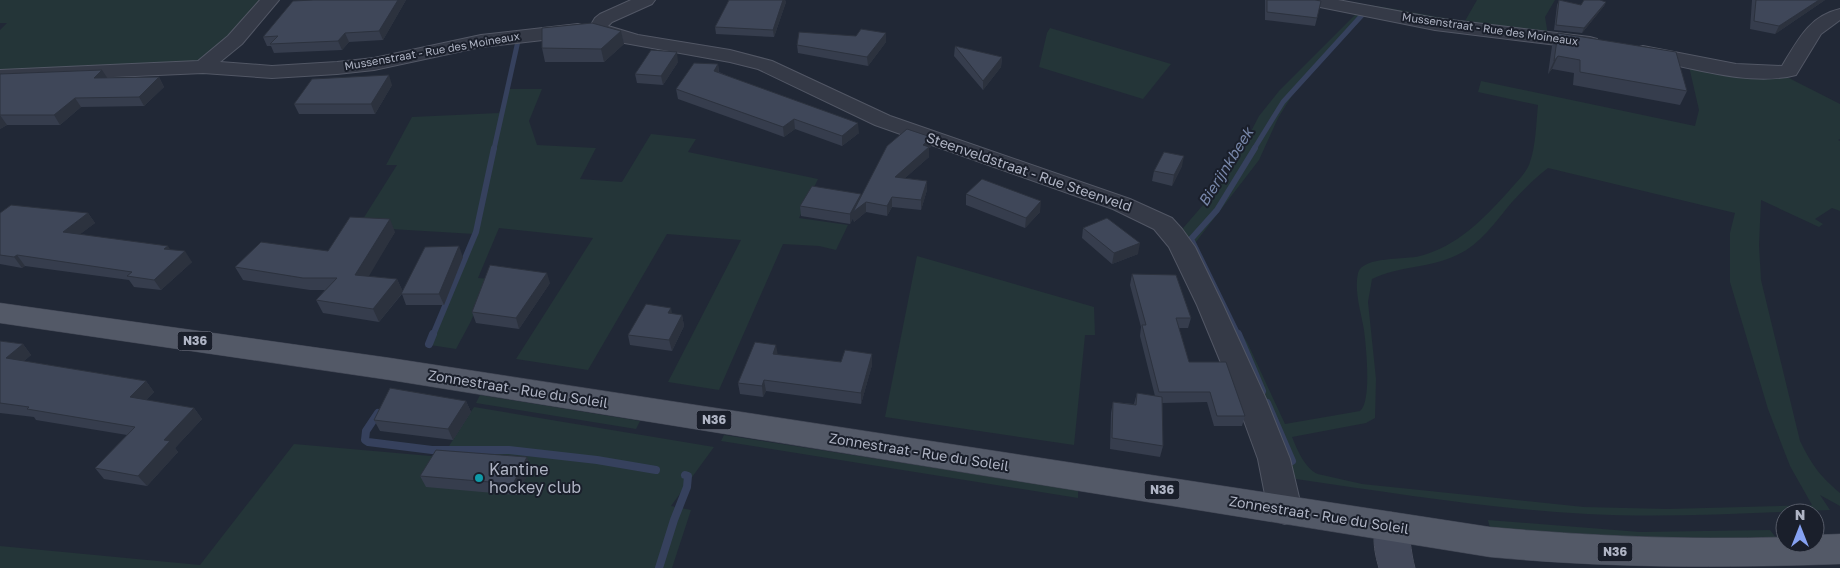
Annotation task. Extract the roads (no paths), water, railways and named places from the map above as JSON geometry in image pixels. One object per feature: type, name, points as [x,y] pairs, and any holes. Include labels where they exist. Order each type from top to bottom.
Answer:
[{"type":"main road","name":"Zonnestraat - Rue du Soleil","points":[[0,313],[390,369],[1498,542],[1615,552],[1751,553],[1840,548]]},
{"type":"street","points":[[203,67],[234,40],[270,0]]},
{"type":"street","points":[[598,28],[606,18],[646,0]]},
{"type":"street","name":"Mussenstraat - Rue des Moineaux","points":[[1310,0],[1435,24],[1615,47],[1746,70],[1779,72],[1789,71],[1811,33],[1825,21],[1840,14]]},
{"type":"street","points":[[1836,0],[1840,2]]},
{"type":"street","name":"Mussenstraat - Rue des Moineaux","points":[[0,76],[203,67],[272,72],[337,68],[374,64],[481,41],[598,28]]},
{"type":"street","name":"Steenveldstraat - Rue Steenveld","points":[[598,28],[602,32],[622,37],[732,56],[760,64],[794,76],[858,110],[930,138],[1104,198],[1146,214],[1163,223],[1176,237],[1182,247],[1230,349],[1274,459],[1285,510]]},
{"type":"street","points":[[1391,526],[1393,554],[1397,568]]},
{"type":"waterway","name":"Bierijnkbeek","points":[[1254,149],[1283,102],[1363,14]]},
{"type":"waterway","points":[[494,149],[518,41]]},
{"type":"waterway","points":[[433,335],[476,232],[494,148]]},
{"type":"waterway","name":"Bierijnkbeek","points":[[1238,335],[1191,239],[1217,210],[1255,148]]},
{"type":"waterway","points":[[429,344],[433,334]]},
{"type":"waterway","name":"Bierijnkbeek","points":[[1238,334],[1262,391]]},
{"type":"waterway","name":"Bierijnkbeek","points":[[1267,403],[1292,461]]},
{"type":"waterway","points":[[378,413],[366,431],[365,440],[368,442],[432,450],[509,450],[597,460],[656,470]]},
{"type":"waterway","points":[[659,568],[674,520],[687,487],[688,476],[685,475]]},
{"type":"place","name":"Kantine hockey club","points":[[479,478]]}]
